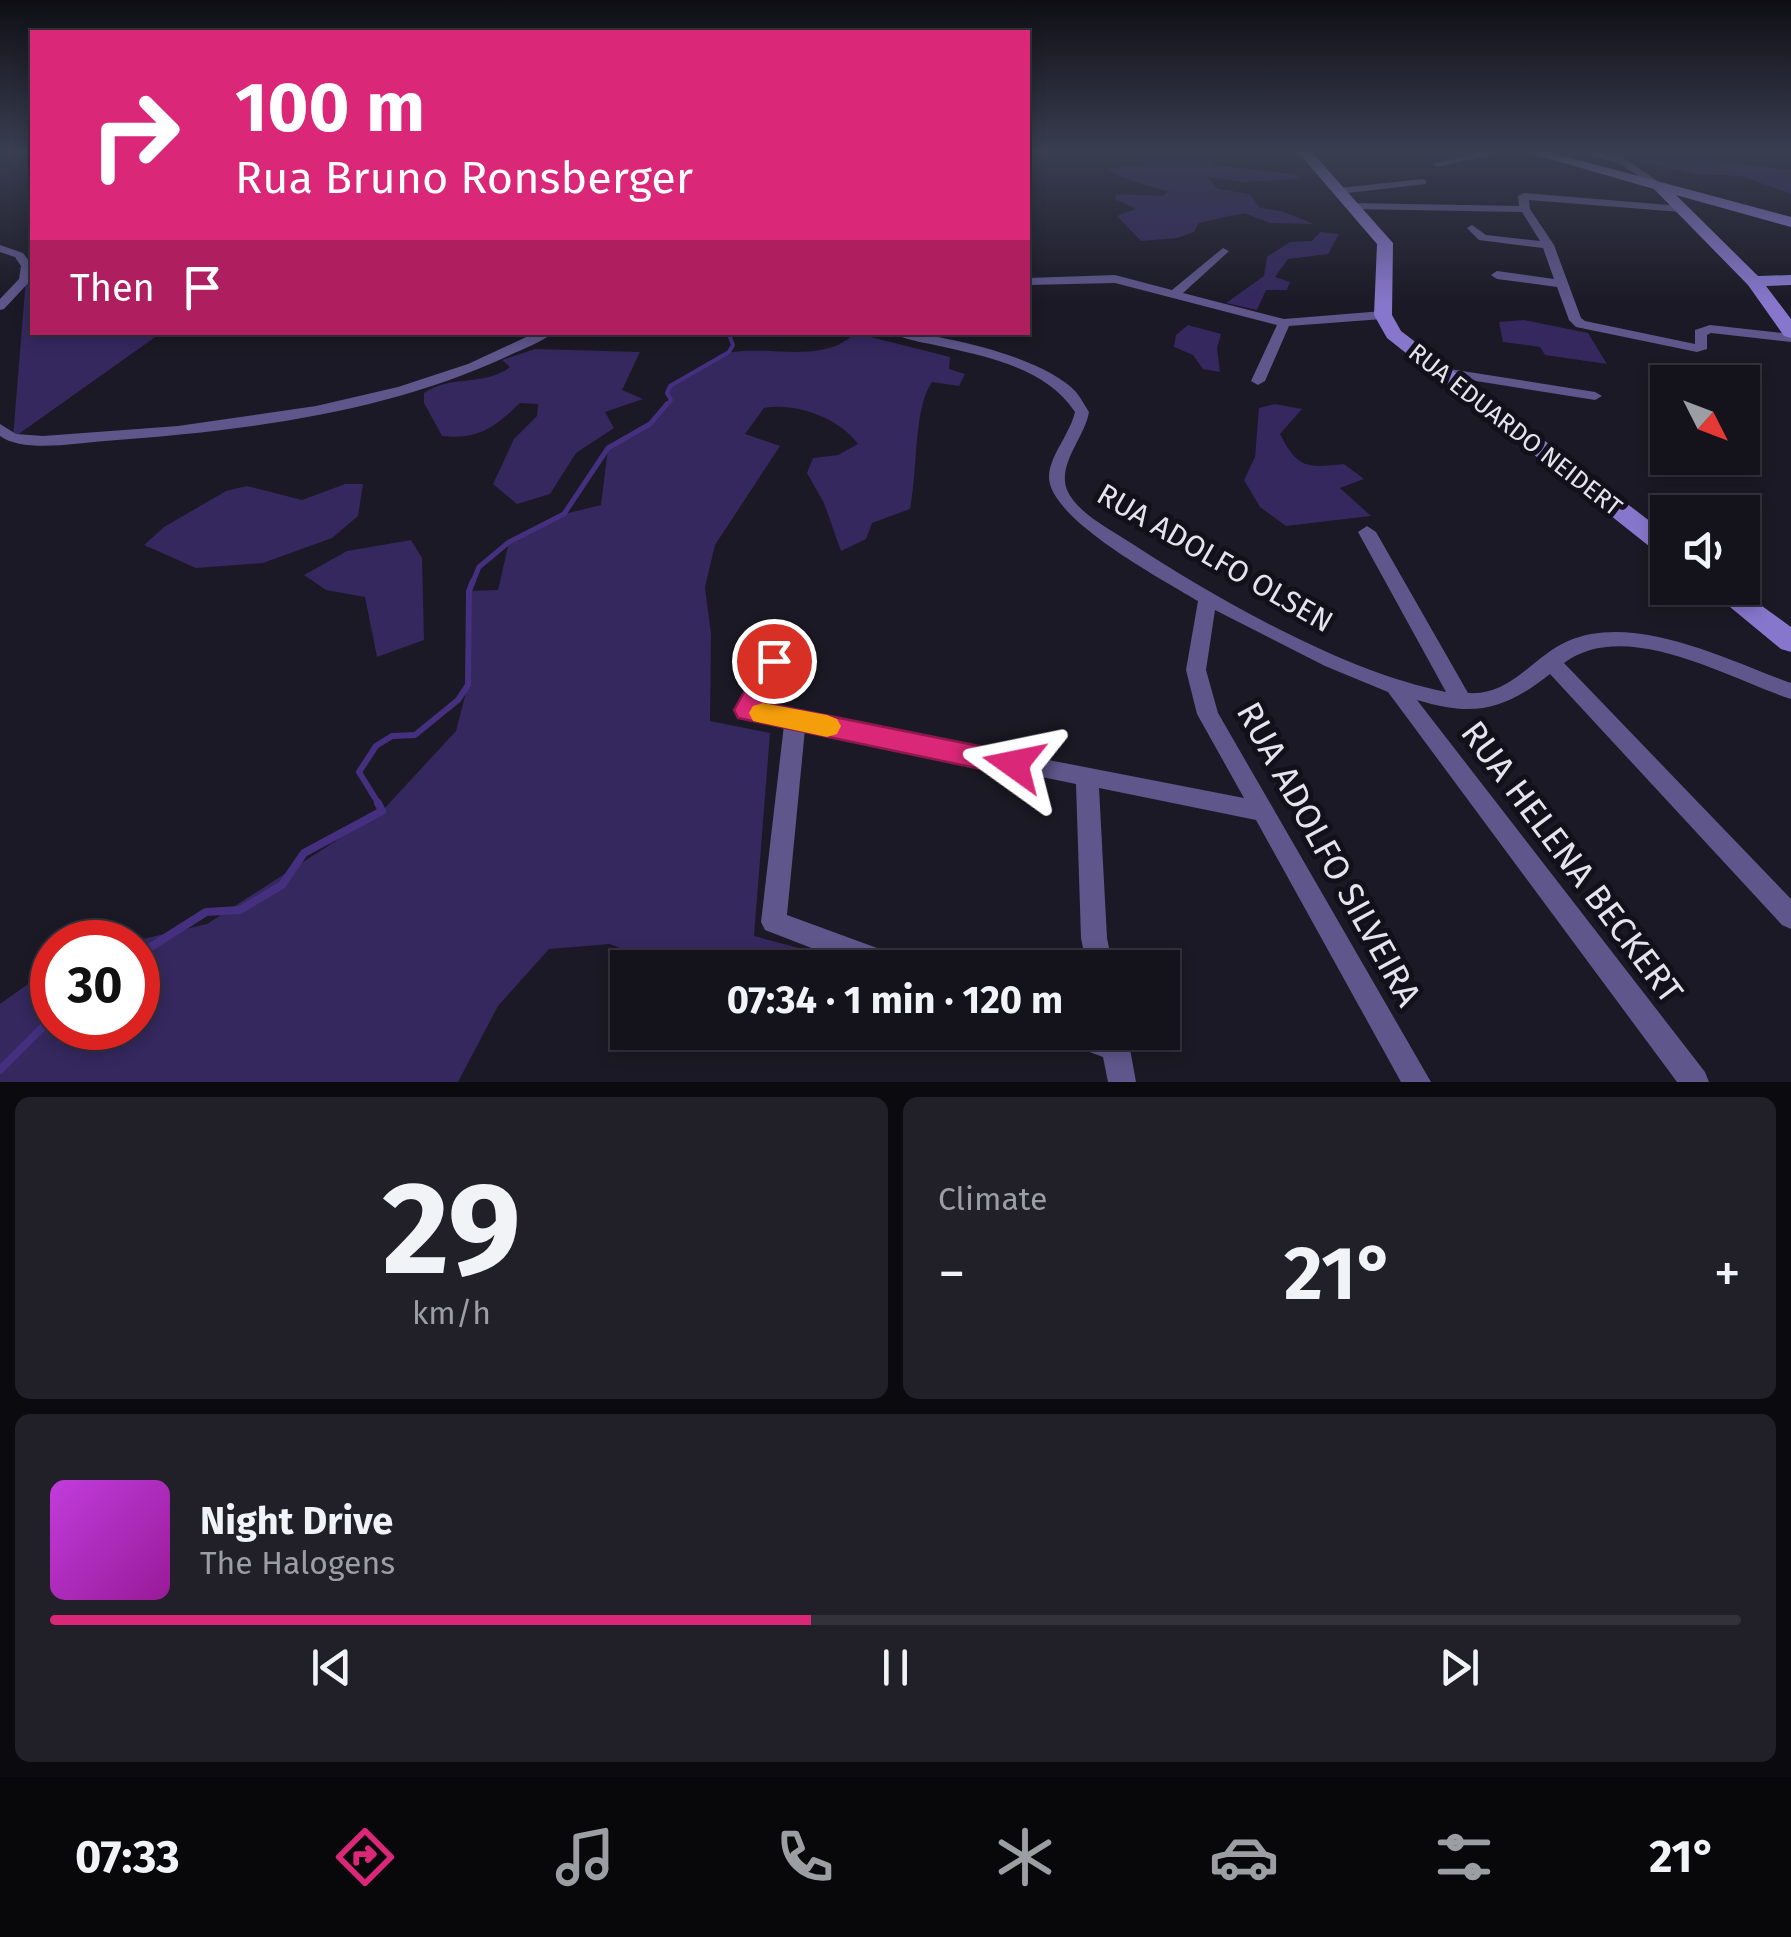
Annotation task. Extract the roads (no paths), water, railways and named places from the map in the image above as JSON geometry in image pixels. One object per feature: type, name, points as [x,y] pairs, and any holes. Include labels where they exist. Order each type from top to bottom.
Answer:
[{"type":"main road","name":"RUA EDUARDO NEIDERT","points":[[1349,201],[1387,248],[1383,315],[1400,340],[1650,534]]},
{"type":"main road","points":[[1674,201],[1754,281],[1791,335]]},
{"type":"main road","points":[[1719,201],[1791,222]]},
{"type":"main road","points":[[1754,281],[1791,280]]},
{"type":"main road","points":[[1742,605],[1791,642]]},
{"type":"street","points":[[1403,201],[1526,209]]},
{"type":"street","points":[[1524,201],[1548,245],[1575,320],[1609,333],[1697,348],[1702,346],[1700,332],[1710,328],[1791,335]]},
{"type":"street","points":[[1595,201],[1681,208]]},
{"type":"street","points":[[1472,228],[1483,238],[1548,245]]},
{"type":"street","points":[[0,248],[20,255],[28,266],[25,280],[0,306]]},
{"type":"street","points":[[1174,295],[1223,251]]},
{"type":"street","points":[[1498,276],[1561,284]]},
{"type":"street","points":[[1030,282],[1114,279],[1284,322],[1383,315]]},
{"type":"street","points":[[1258,381],[1284,322]]},
{"type":"street","points":[[0,429],[12,438],[43,440],[178,431],[316,410],[473,368],[543,335]]},
{"type":"street","name":"RUA ADOLFO OLSEN","points":[[922,335],[983,342],[1067,393],[1079,405],[1081,421],[1056,472],[1057,488],[1069,506],[1208,596],[1288,642],[1393,684],[1463,703]]},
{"type":"street","points":[[1436,371],[1595,396]]},
{"type":"street","points":[[1366,532],[1463,703],[1496,699],[1594,638],[1625,639],[1665,648],[1791,690]]},
{"type":"street","name":"RUA ADOLFO SILVEIRA","points":[[1208,596],[1198,644],[1200,689],[1221,740],[1416,1082]]},
{"type":"street","points":[[788,637],[748,710],[1262,811]]},
{"type":"street","points":[[1551,662],[1791,917]]},
{"type":"street","name":"RUA HELENA BECKERT","points":[[1393,684],[1695,1082]]},
{"type":"street","points":[[796,720],[774,922],[849,950]]},
{"type":"street","points":[[1086,779],[1096,950]]},
{"type":"street","points":[[1116,1050],[1122,1082]]},
{"type":"waterway","points":[[665,407],[671,400],[667,393],[670,386],[729,352],[733,345],[729,335]]},
{"type":"waterway","points":[[472,584],[479,567],[509,542],[564,514],[608,448],[650,424],[667,404]]},
{"type":"waterway","points":[[380,806],[359,772],[376,746],[392,736],[415,735],[458,700],[468,685],[469,591],[473,581]]},
{"type":"waterway","points":[[160,941],[206,912],[240,910],[282,885],[304,853],[382,811],[378,803]]},
{"type":"waterway","points":[[0,1070],[30,1040]]}]
